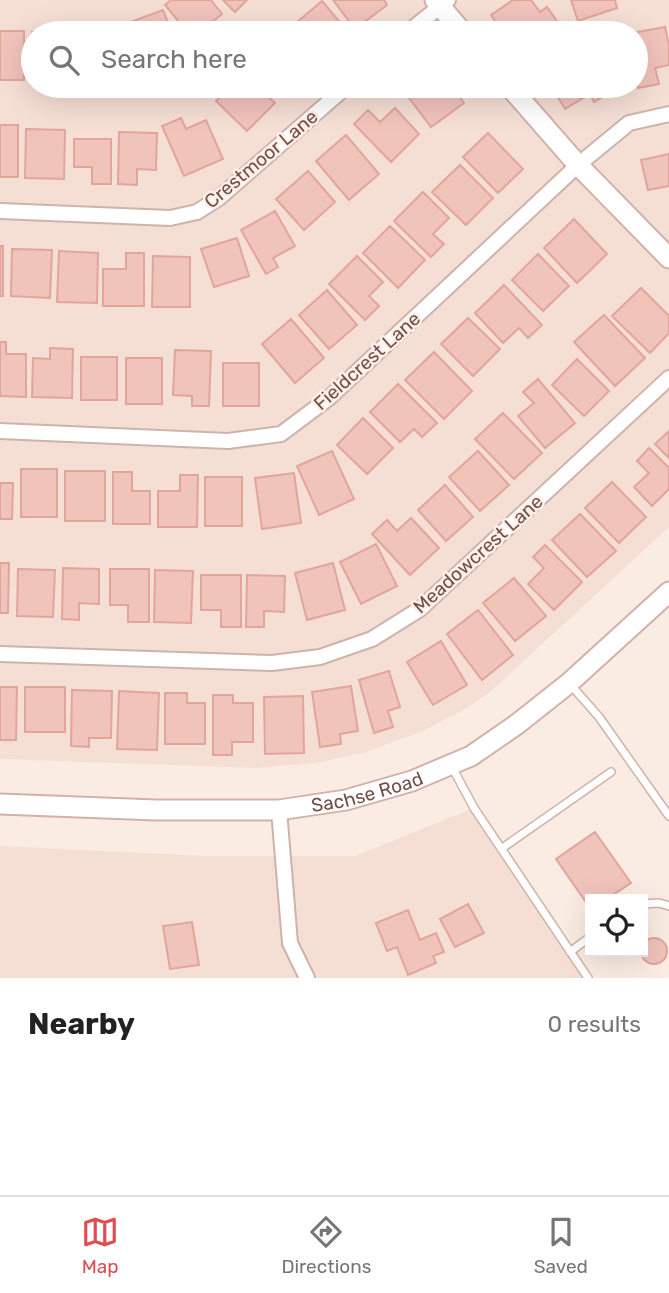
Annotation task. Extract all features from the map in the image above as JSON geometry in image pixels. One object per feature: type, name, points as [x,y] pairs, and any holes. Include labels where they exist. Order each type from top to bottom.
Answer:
[{"type":"main road","points":[[441,2],[454,21]]},
{"type":"main road","points":[[519,98],[578,165],[669,258]]},
{"type":"main road","name":"Sachse Road","points":[[0,804],[156,810],[279,810],[346,800],[412,781],[471,756],[516,725],[569,683],[669,592]]},
{"type":"street","points":[[420,21],[441,2]]},
{"type":"street","name":"Crestmoor Lane","points":[[0,211],[170,218],[197,212],[219,198],[333,98]]},
{"type":"street","name":"Fieldcrest Lane","points":[[0,431],[228,441],[281,434],[329,398],[578,165],[629,123],[669,114]]},
{"type":"street","name":"Meadowcrest Lane","points":[[0,654],[272,663],[320,657],[372,639],[420,609],[669,377]]},
{"type":"street","points":[[279,810],[290,943],[307,978]]},
{"type":"lane","points":[[569,683],[599,718],[669,816]]},
{"type":"lane","points":[[451,765],[474,808],[588,978]]},
{"type":"lane","points":[[501,849],[611,772]]},
{"type":"lane","points":[[648,904],[669,906]]},
{"type":"lane","points":[[570,952],[585,941]]},
{"type":"shaded area","points":[[0,0],[669,0],[669,527],[490,692],[467,708],[423,731],[366,752],[317,763],[257,768],[0,759]]},
{"type":"shaded area","points":[[474,808],[591,978],[0,978],[0,846],[205,856],[355,856]]},
{"type":"building","points":[[171,0],[211,0],[222,14],[213,21],[178,21],[165,5]]},
{"type":"building","points":[[223,0],[247,0],[235,12]]},
{"type":"building","points":[[333,0],[384,0],[387,5],[366,21],[349,21]]},
{"type":"building","points":[[513,0],[531,0],[540,12],[547,7],[557,21],[495,21],[491,15]]},
{"type":"building","points":[[571,0],[615,0],[617,8],[578,21]]},
{"type":"building","points":[[322,1],[339,21],[298,21]]},
{"type":"building","points":[[163,10],[167,21],[133,21]]},
{"type":"building","points":[[665,27],[669,65],[655,68],[659,84],[648,86],[648,30]]},
{"type":"building","points":[[0,31],[21,31],[21,80],[0,80]]},
{"type":"building","points":[[219,98],[270,98],[275,103],[247,131],[216,101]]},
{"type":"building","points":[[409,98],[460,98],[464,103],[431,127]]},
{"type":"building","points":[[558,98],[583,98],[565,109]]},
{"type":"building","points":[[395,108],[419,134],[391,162],[354,124],[368,110],[380,122]]},
{"type":"building","points":[[181,118],[186,129],[206,120],[223,159],[184,176],[162,126]]},
{"type":"building","points":[[0,125],[18,125],[18,177],[0,177]]},
{"type":"building","points":[[26,129],[65,130],[64,179],[25,178]]},
{"type":"building","points":[[119,132],[157,133],[156,170],[137,169],[137,185],[118,184]]},
{"type":"building","points":[[488,133],[523,169],[498,193],[463,157]]},
{"type":"building","points":[[346,135],[379,174],[349,200],[316,161]]},
{"type":"building","points":[[74,139],[111,139],[111,184],[92,184],[92,167],[74,167]]},
{"type":"building","points":[[669,154],[669,186],[648,190],[641,160]]},
{"type":"building","points":[[460,165],[493,198],[466,225],[432,192]]},
{"type":"building","points":[[308,171],[335,202],[304,230],[276,199]]},
{"type":"building","points":[[423,192],[449,218],[433,234],[444,244],[431,257],[394,221]]},
{"type":"building","points":[[275,211],[295,246],[273,258],[278,267],[266,274],[241,230]]},
{"type":"building","points":[[574,219],[607,254],[577,283],[544,248]]},
{"type":"building","points":[[390,226],[425,260],[398,288],[363,253]]},
{"type":"building","points":[[237,238],[249,276],[214,287],[201,249]]},
{"type":"building","points":[[0,246],[3,246],[3,296],[0,296]]},
{"type":"building","points":[[12,249],[52,250],[50,298],[11,296]]},
{"type":"building","points":[[59,251],[98,253],[97,303],[57,302]]},
{"type":"building","points":[[126,253],[144,253],[144,306],[103,306],[103,269],[126,269]]},
{"type":"building","points":[[538,254],[569,286],[543,311],[512,280]]},
{"type":"building","points":[[153,256],[190,257],[190,307],[152,307]]},
{"type":"building","points":[[357,256],[383,282],[369,296],[379,306],[365,320],[329,284]]},
{"type":"building","points":[[504,285],[542,325],[528,338],[519,328],[503,343],[475,313]]},
{"type":"building","points":[[641,288],[669,316],[669,333],[650,353],[612,316]]},
{"type":"building","points":[[327,290],[357,325],[329,349],[299,315]]},
{"type":"building","points":[[604,315],[645,358],[615,386],[574,342]]},
{"type":"building","points":[[468,318],[500,349],[473,376],[441,344]]},
{"type":"building","points":[[291,319],[324,358],[295,383],[262,344]]},
{"type":"building","points":[[0,342],[6,342],[6,354],[26,354],[26,397],[0,396]]},
{"type":"building","points":[[50,348],[73,349],[72,398],[32,397],[33,358],[50,359]]},
{"type":"building","points":[[175,350],[211,351],[209,406],[192,406],[192,396],[173,395]]},
{"type":"building","points":[[434,352],[472,391],[444,419],[405,380]]},
{"type":"building","points":[[81,357],[117,357],[117,400],[81,400]]},
{"type":"building","points":[[126,358],[162,358],[162,404],[126,404]]},
{"type":"building","points":[[577,359],[609,391],[584,416],[552,385]]},
{"type":"building","points":[[223,363],[259,363],[259,406],[223,406]]},
{"type":"building","points":[[538,379],[575,423],[545,448],[518,416],[534,403],[523,392]]},
{"type":"building","points":[[398,384],[437,423],[422,437],[414,429],[400,442],[370,412]]},
{"type":"building","points":[[503,413],[542,453],[514,479],[475,439]]},
{"type":"building","points":[[363,418],[393,448],[367,474],[337,445]]},
{"type":"building","points":[[669,431],[669,458],[655,444]]},
{"type":"building","points":[[649,448],[669,468],[669,489],[652,506],[634,487],[649,473],[637,461]]},
{"type":"building","points":[[332,451],[354,499],[319,515],[297,466]]},
{"type":"building","points":[[478,451],[509,485],[480,511],[449,477]]},
{"type":"building","points":[[21,469],[57,469],[57,517],[21,517]]},
{"type":"building","points":[[65,471],[105,471],[105,521],[65,521]]},
{"type":"building","points":[[113,472],[132,472],[132,491],[150,491],[150,524],[113,524]]},
{"type":"building","points":[[294,473],[301,523],[262,529],[255,478]]},
{"type":"building","points":[[180,475],[198,475],[197,527],[158,527],[158,491],[180,491]]},
{"type":"building","points":[[205,477],[242,477],[242,526],[205,526]]},
{"type":"building","points":[[612,482],[646,517],[619,543],[585,508]]},
{"type":"building","points":[[0,483],[13,483],[12,519],[0,519]]},
{"type":"building","points":[[445,485],[473,517],[446,541],[418,510]]},
{"type":"building","points":[[580,514],[616,551],[587,577],[552,540]]},
{"type":"building","points":[[411,518],[439,548],[410,575],[372,534],[387,520],[397,531]]},
{"type":"building","points":[[376,544],[397,586],[361,604],[340,562]]},
{"type":"building","points":[[545,545],[582,582],[554,610],[528,584],[544,568],[533,557]]},
{"type":"building","points":[[0,563],[9,563],[8,613],[0,613]]},
{"type":"building","points":[[333,563],[345,610],[307,620],[295,573]]},
{"type":"building","points":[[63,568],[99,569],[99,604],[79,603],[79,620],[62,619]]},
{"type":"building","points":[[18,569],[55,570],[53,617],[17,616]]},
{"type":"building","points":[[110,569],[149,569],[149,622],[128,622],[128,605],[110,605]]},
{"type":"building","points":[[155,570],[193,571],[191,623],[154,622]]},
{"type":"building","points":[[201,575],[241,575],[241,627],[221,627],[221,610],[201,610]]},
{"type":"building","points":[[247,575],[285,576],[284,612],[264,611],[264,627],[246,627]]},
{"type":"building","points":[[514,578],[546,616],[515,641],[483,603]]},
{"type":"building","points":[[478,610],[513,655],[482,680],[447,634]]},
{"type":"building","points":[[441,641],[467,685],[433,705],[407,662]]},
{"type":"building","points":[[389,671],[400,707],[388,711],[393,727],[374,733],[359,680]]},
{"type":"building","points":[[351,686],[358,731],[340,734],[341,744],[320,747],[312,692]]},
{"type":"building","points":[[0,687],[17,687],[16,740],[0,740]]},
{"type":"building","points":[[25,687],[65,687],[65,732],[25,732]]},
{"type":"building","points":[[72,690],[112,691],[111,738],[89,738],[89,747],[71,746]]},
{"type":"building","points":[[119,691],[159,693],[157,750],[117,749]]},
{"type":"building","points":[[165,693],[187,693],[187,703],[205,703],[205,744],[165,744]]},
{"type":"building","points":[[213,695],[233,695],[233,703],[253,703],[253,742],[232,742],[232,755],[213,755]]},
{"type":"building","points":[[303,696],[304,753],[265,754],[264,697]]},
{"type":"building","points":[[595,832],[631,883],[614,894],[585,894],[585,901],[556,859]]},
{"type":"building","points":[[468,904],[484,933],[455,947],[440,919]]},
{"type":"building","points":[[408,910],[420,940],[436,933],[444,952],[433,956],[436,963],[408,975],[397,947],[387,951],[376,923]]},
{"type":"building","points":[[192,922],[199,965],[170,969],[163,926]]},
{"type":"building","points":[[649,939],[659,939],[666,946],[666,956],[659,963],[649,963],[643,957],[648,957]]}]
